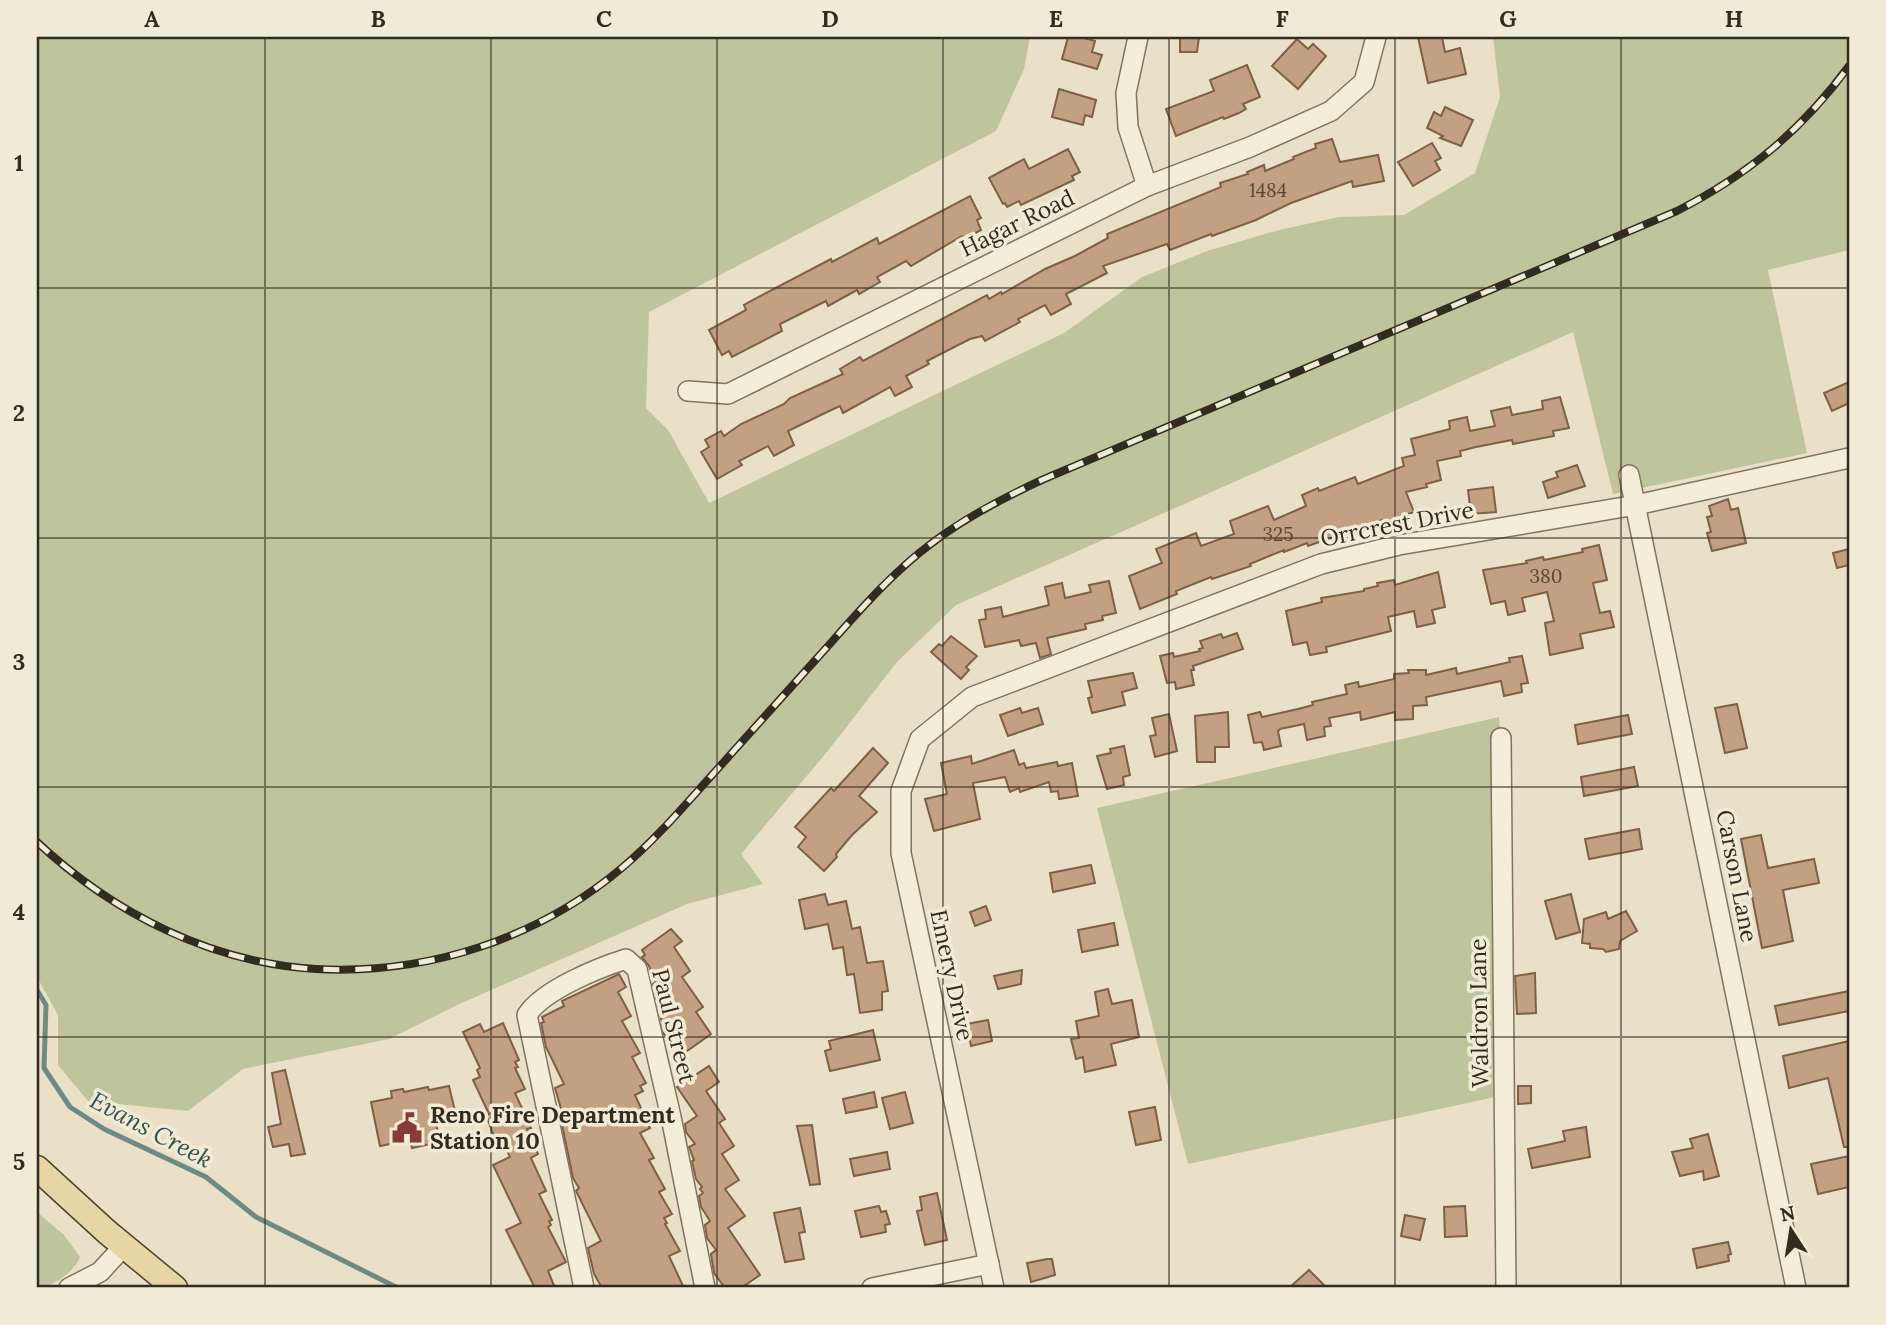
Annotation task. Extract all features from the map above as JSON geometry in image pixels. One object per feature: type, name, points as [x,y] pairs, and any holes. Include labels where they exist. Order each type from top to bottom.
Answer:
[{"type":"main road","points":[[37,1168],[175,1288]]},
{"type":"street","points":[[1138,37],[1126,93],[1128,127],[1147,186]]},
{"type":"street","name":"Hagar Road","points":[[688,391],[728,394],[1147,186],[1250,147],[1331,111],[1364,82],[1376,37]]},
{"type":"street","name":"Orrcrest Drive","points":[[972,696],[1321,564],[1399,545],[1636,505],[1849,458]]},
{"type":"street","name":"Carson Lane","points":[[1629,475],[1796,1288]]},
{"type":"street","name":"Emery Drive","points":[[972,696],[920,739],[901,791],[901,853],[994,1288]]},
{"type":"street","name":"Waldron Lane","points":[[1501,738],[1506,1288]]},
{"type":"street","name":"Paul Street","points":[[584,1288],[527,1015],[532,1008],[573,981],[596,969],[626,960],[637,970],[705,1288]]},
{"type":"street","points":[[69,1288],[100,1272],[124,1246]]},
{"type":"street","points":[[872,1288],[989,1264]]},
{"type":"green space","points":[[37,37],[1030,37],[1024,69],[996,131],[649,312],[646,408],[668,430],[709,503],[1064,333],[1142,277],[1207,251],[1279,230],[1339,217],[1404,215],[1475,173],[1500,97],[1493,37],[1849,37],[1849,250],[1768,270],[1807,453],[1613,494],[1573,332],[956,605],[897,662],[827,752],[741,854],[763,884],[687,904],[455,1006],[389,1039],[243,1069],[188,1111],[88,1101],[58,1065],[58,1015],[37,977]]},
{"type":"green space","points":[[1499,717],[1504,1095],[1188,1164],[1097,808]]},
{"type":"green space","points":[[37,1212],[64,1235],[80,1257],[62,1278],[37,1288]]},
{"type":"building","points":[[1068,37],[1095,41],[1092,52],[1102,55],[1097,69],[1062,59]]},
{"type":"building","points":[[1180,37],[1199,37],[1197,52],[1180,52]]},
{"type":"building","points":[[1418,37],[1442,37],[1445,52],[1460,48],[1466,74],[1428,83]]},
{"type":"building","points":[[1297,39],[1308,49],[1313,44],[1326,56],[1298,89],[1272,66]]},
{"type":"building","points":[[1247,65],[1260,97],[1243,104],[1246,109],[1239,113],[1176,136],[1166,109],[1214,91],[1210,80]]},
{"type":"building","points":[[1059,89],[1096,100],[1092,117],[1085,115],[1083,125],[1052,117]]},
{"type":"building","points":[[1445,107],[1473,120],[1461,146],[1440,138],[1443,136],[1427,128],[1434,112],[1441,116]]},
{"type":"building","points":[[1332,139],[1340,162],[1378,155],[1384,181],[1353,187],[1352,181],[1212,236],[1211,234],[1170,250],[1167,244],[1103,266],[1107,273],[1066,294],[1071,304],[1051,315],[1045,305],[985,341],[982,336],[970,339],[927,361],[929,364],[906,376],[912,387],[895,396],[890,387],[843,413],[840,406],[827,412],[788,431],[794,445],[774,456],[768,446],[739,461],[742,465],[717,479],[701,452],[709,447],[705,440],[721,431],[724,436],[741,424],[784,404],[790,398],[843,374],[840,369],[860,357],[863,361],[987,295],[989,299],[1001,292],[1002,294],[1108,238],[1107,234],[1221,187],[1220,183],[1248,174],[1247,172],[1264,165],[1265,171],[1294,159],[1293,157],[1316,148],[1315,144]]},
{"type":"building","points":[[1432,143],[1441,158],[1435,161],[1440,170],[1413,186],[1398,162]]},
{"type":"building","points":[[1068,149],[1080,172],[1072,176],[1074,180],[1021,205],[1019,201],[1007,207],[1003,204],[989,178],[1024,159],[1029,169]]},
{"type":"building","points":[[970,196],[981,218],[977,220],[981,230],[964,239],[962,236],[911,266],[906,261],[877,277],[880,282],[859,294],[857,290],[828,306],[826,301],[780,324],[782,331],[732,357],[729,351],[722,355],[709,330],[746,310],[744,305],[877,238],[879,244]]},
{"type":"building","points":[[1849,382],[1849,403],[1832,411],[1824,393]]},
{"type":"building","points":[[1560,397],[1569,428],[1553,431],[1554,436],[1513,444],[1512,440],[1460,451],[1461,456],[1437,461],[1441,480],[1406,492],[1414,512],[1400,517],[1401,521],[1384,527],[1382,520],[1308,546],[1307,543],[1284,550],[1250,564],[1251,566],[1212,579],[1211,577],[1176,591],[1177,594],[1140,609],[1129,576],[1162,563],[1156,549],[1196,533],[1201,546],[1234,534],[1230,521],[1268,506],[1274,520],[1306,506],[1302,495],[1318,488],[1319,491],[1355,477],[1358,484],[1404,466],[1402,458],[1415,455],[1411,439],[1450,429],[1449,421],[1467,417],[1470,431],[1495,426],[1491,411],[1510,407],[1512,415],[1543,409],[1542,401]]},
{"type":"building","points":[[1577,465],[1585,486],[1548,498],[1543,482],[1558,477],[1556,472]]},
{"type":"building","points":[[1493,487],[1496,512],[1471,514],[1468,490]]},
{"type":"building","points":[[1728,499],[1731,510],[1738,508],[1746,543],[1712,551],[1707,533],[1711,532],[1707,517],[1712,516],[1709,506]]},
{"type":"building","points":[[1599,545],[1607,580],[1593,583],[1600,613],[1610,611],[1614,627],[1580,634],[1583,648],[1550,655],[1545,623],[1554,621],[1547,592],[1522,598],[1525,611],[1508,615],[1505,601],[1491,604],[1483,570],[1527,563],[1526,561],[1543,557],[1544,560],[1583,552],[1582,549]]},
{"type":"building","points":[[1849,549],[1849,565],[1837,568],[1833,553]]},
{"type":"building","points":[[1438,572],[1445,607],[1432,610],[1435,623],[1417,627],[1414,611],[1388,617],[1391,631],[1326,647],[1327,652],[1310,655],[1307,642],[1293,645],[1286,611],[1322,602],[1321,598],[1364,591],[1378,586],[1377,583],[1394,580],[1395,585]]},
{"type":"building","points":[[1109,581],[1116,613],[1102,616],[1103,620],[1085,624],[1086,629],[1047,638],[1051,654],[1040,658],[1036,643],[1021,646],[1019,640],[985,647],[979,620],[986,619],[985,610],[1001,607],[1003,617],[1049,605],[1045,587],[1062,583],[1065,598],[1091,592],[1089,585]]},
{"type":"building","points":[[1237,633],[1243,649],[1193,666],[1194,670],[1191,670],[1194,685],[1176,689],[1175,682],[1167,683],[1160,656],[1173,653],[1174,657],[1200,651],[1199,649],[1203,648],[1200,641],[1221,634],[1223,638]]},
{"type":"building","points":[[951,636],[977,656],[966,667],[969,670],[961,679],[931,652],[939,644],[942,646]]},
{"type":"building","points":[[1522,656],[1528,683],[1521,684],[1522,692],[1504,696],[1501,681],[1426,697],[1427,705],[1413,706],[1413,719],[1395,720],[1395,712],[1361,720],[1360,712],[1329,718],[1331,726],[1324,727],[1325,736],[1307,740],[1304,724],[1280,729],[1278,731],[1281,746],[1264,750],[1262,742],[1254,743],[1248,715],[1260,712],[1262,717],[1313,705],[1312,702],[1347,694],[1345,685],[1358,682],[1359,687],[1394,679],[1394,674],[1409,673],[1408,670],[1426,670],[1426,675],[1456,668],[1457,674],[1510,662],[1509,658]]},
{"type":"building","points":[[1133,673],[1137,688],[1122,692],[1125,705],[1092,713],[1088,698],[1092,697],[1088,681]]},
{"type":"building","points":[[1737,704],[1747,748],[1725,753],[1715,708]]},
{"type":"building","points":[[1020,708],[1022,713],[1038,708],[1043,724],[1008,736],[1000,715]]},
{"type":"building","points":[[1228,712],[1229,747],[1215,747],[1215,762],[1197,762],[1195,716]]},
{"type":"building","points":[[1169,714],[1177,751],[1155,757],[1150,736],[1156,735],[1152,718]]},
{"type":"building","points":[[1628,715],[1632,734],[1578,744],[1575,725]]},
{"type":"building","points":[[1124,746],[1130,775],[1123,777],[1124,785],[1107,789],[1097,756]]},
{"type":"building","points":[[873,748],[888,763],[859,796],[877,812],[852,835],[824,871],[798,847],[806,837],[795,827],[831,788],[834,791]]},
{"type":"building","points":[[1014,750],[1019,765],[1024,763],[1026,768],[1057,762],[1058,766],[1072,763],[1078,796],[1059,799],[1058,791],[1051,792],[1049,782],[1020,792],[1019,788],[1010,792],[1005,777],[973,783],[980,819],[934,831],[925,799],[947,794],[941,763],[971,756],[972,764]]},
{"type":"building","points":[[1634,767],[1638,786],[1584,796],[1581,777]]},
{"type":"building","points":[[1639,829],[1642,849],[1589,859],[1585,839]]},
{"type":"building","points":[[1761,835],[1768,868],[1814,859],[1819,883],[1783,890],[1793,941],[1762,948],[1741,839]]},
{"type":"building","points":[[1091,865],[1095,883],[1053,892],[1050,873]]},
{"type":"building","points":[[825,894],[828,905],[846,901],[852,929],[860,927],[867,963],[883,961],[888,991],[882,992],[882,1010],[860,1013],[854,974],[847,975],[843,947],[833,949],[828,924],[805,929],[799,900]]},
{"type":"building","points":[[1571,894],[1580,932],[1556,939],[1545,901]]},
{"type":"building","points":[[986,906],[991,920],[975,926],[970,912]]},
{"type":"building","points":[[1626,911],[1637,931],[1620,941],[1619,949],[1606,952],[1582,943],[1584,919],[1606,912],[1608,919]]},
{"type":"building","points":[[1114,923],[1118,945],[1082,952],[1078,930]]},
{"type":"building","points":[[671,929],[682,941],[674,947],[690,971],[682,977],[703,1007],[696,1012],[711,1034],[680,1056],[664,1034],[662,1012],[653,984],[655,982],[642,957],[645,955],[642,950]]},
{"type":"building","points":[[1022,970],[1021,984],[998,989],[994,976]]},
{"type":"building","points":[[1535,973],[1536,1013],[1517,1014],[1515,976]]},
{"type":"building","points":[[619,974],[626,987],[618,992],[631,1016],[622,1021],[640,1053],[632,1057],[646,1083],[640,1086],[643,1091],[635,1095],[650,1128],[640,1133],[654,1158],[649,1160],[665,1189],[659,1192],[672,1214],[664,1218],[667,1223],[665,1224],[680,1251],[669,1256],[684,1288],[602,1288],[594,1274],[588,1248],[601,1241],[576,1191],[579,1188],[573,1178],[561,1120],[564,1119],[555,1088],[564,1084],[546,1047],[542,1017],[564,1006],[562,1001]]},
{"type":"building","points":[[1108,989],[1112,1004],[1132,1000],[1139,1037],[1111,1044],[1116,1065],[1085,1072],[1083,1057],[1076,1059],[1071,1039],[1079,1038],[1076,1021],[1099,1016],[1095,992]]},
{"type":"building","points":[[1849,991],[1849,1011],[1779,1025],[1775,1006]]},
{"type":"building","points":[[988,1020],[992,1041],[971,1046],[967,1024]]},
{"type":"building","points":[[503,1023],[519,1060],[515,1062],[518,1067],[515,1068],[525,1089],[515,1093],[531,1128],[527,1129],[538,1154],[531,1158],[546,1191],[539,1194],[552,1220],[549,1221],[551,1225],[548,1227],[566,1262],[548,1271],[555,1288],[535,1288],[506,1230],[521,1223],[493,1165],[510,1157],[499,1134],[494,1136],[486,1115],[489,1114],[473,1080],[480,1077],[477,1070],[480,1068],[463,1032],[480,1024],[484,1032]]},
{"type":"building","points":[[873,1030],[880,1060],[830,1071],[825,1051],[831,1049],[829,1041]]},
{"type":"building","points":[[1849,1041],[1849,1147],[1844,1147],[1828,1078],[1789,1088],[1783,1056]]},
{"type":"building","points":[[709,1066],[719,1082],[706,1091],[725,1119],[719,1123],[734,1146],[722,1154],[739,1180],[725,1189],[745,1216],[728,1228],[760,1275],[741,1288],[725,1288],[714,1273],[711,1254],[716,1250],[707,1238],[705,1225],[710,1221],[701,1207],[699,1196],[703,1193],[700,1189],[702,1187],[696,1179],[694,1160],[689,1147],[695,1144],[686,1132],[685,1124],[697,1116],[677,1087]]},
{"type":"building","points":[[285,1070],[305,1154],[291,1156],[289,1144],[273,1147],[268,1127],[281,1124],[272,1073]]},
{"type":"building","name":"Reno Fire Department Station 10","points":[[449,1086],[455,1111],[434,1115],[440,1142],[412,1148],[410,1140],[380,1146],[371,1102],[392,1098],[391,1091],[403,1089],[404,1092],[428,1087],[429,1090]]},
{"type":"building","points":[[1518,1086],[1531,1086],[1531,1103],[1518,1104]]},
{"type":"building","points":[[874,1092],[877,1107],[846,1113],[843,1099]]},
{"type":"building","points":[[905,1092],[913,1123],[890,1129],[882,1098]]},
{"type":"building","points":[[1155,1107],[1161,1140],[1136,1145],[1129,1112]]},
{"type":"building","points":[[812,1125],[820,1184],[810,1185],[797,1126]]},
{"type":"building","points":[[1586,1127],[1590,1157],[1532,1168],[1528,1149],[1565,1141],[1563,1131]]},
{"type":"building","points":[[1708,1134],[1719,1176],[1704,1180],[1703,1171],[1680,1176],[1672,1152],[1693,1148],[1690,1139]]},
{"type":"building","points":[[887,1152],[890,1169],[854,1176],[850,1159]]},
{"type":"building","points":[[1849,1156],[1849,1187],[1818,1194],[1811,1164]]},
{"type":"building","points":[[937,1193],[947,1240],[925,1245],[917,1211],[922,1210],[920,1197]]},
{"type":"building","points":[[879,1206],[881,1212],[886,1211],[890,1224],[885,1225],[886,1232],[861,1237],[855,1211]]},
{"type":"building","points":[[1465,1206],[1467,1236],[1445,1237],[1444,1207]]},
{"type":"building","points":[[800,1208],[805,1232],[799,1233],[804,1259],[785,1262],[774,1213]]},
{"type":"building","points":[[1405,1215],[1425,1219],[1420,1240],[1401,1236]]},
{"type":"building","points":[[1728,1242],[1731,1254],[1728,1255],[1729,1261],[1697,1268],[1693,1249]]},
{"type":"building","points":[[1052,1259],[1055,1275],[1031,1282],[1027,1263]]},
{"type":"building","points":[[1309,1270],[1327,1288],[1289,1288]]},
{"type":"waterway","name":"Evans Creek","points":[[37,990],[46,1005],[44,1068],[70,1107],[104,1129],[206,1177],[256,1217],[398,1288]]},
{"type":"railway","points":[[37,842],[98,891],[166,930],[239,957],[277,965],[316,969],[399,966],[479,947],[518,932],[555,914],[590,892],[635,856],[680,810],[873,596],[916,555],[958,525],[1000,500],[1044,479],[1677,211],[1727,182],[1772,149],[1812,111],[1849,66]]},
{"type":"place","name":"Reno Fire Department Station 10","points":[[407,1128]]}]
